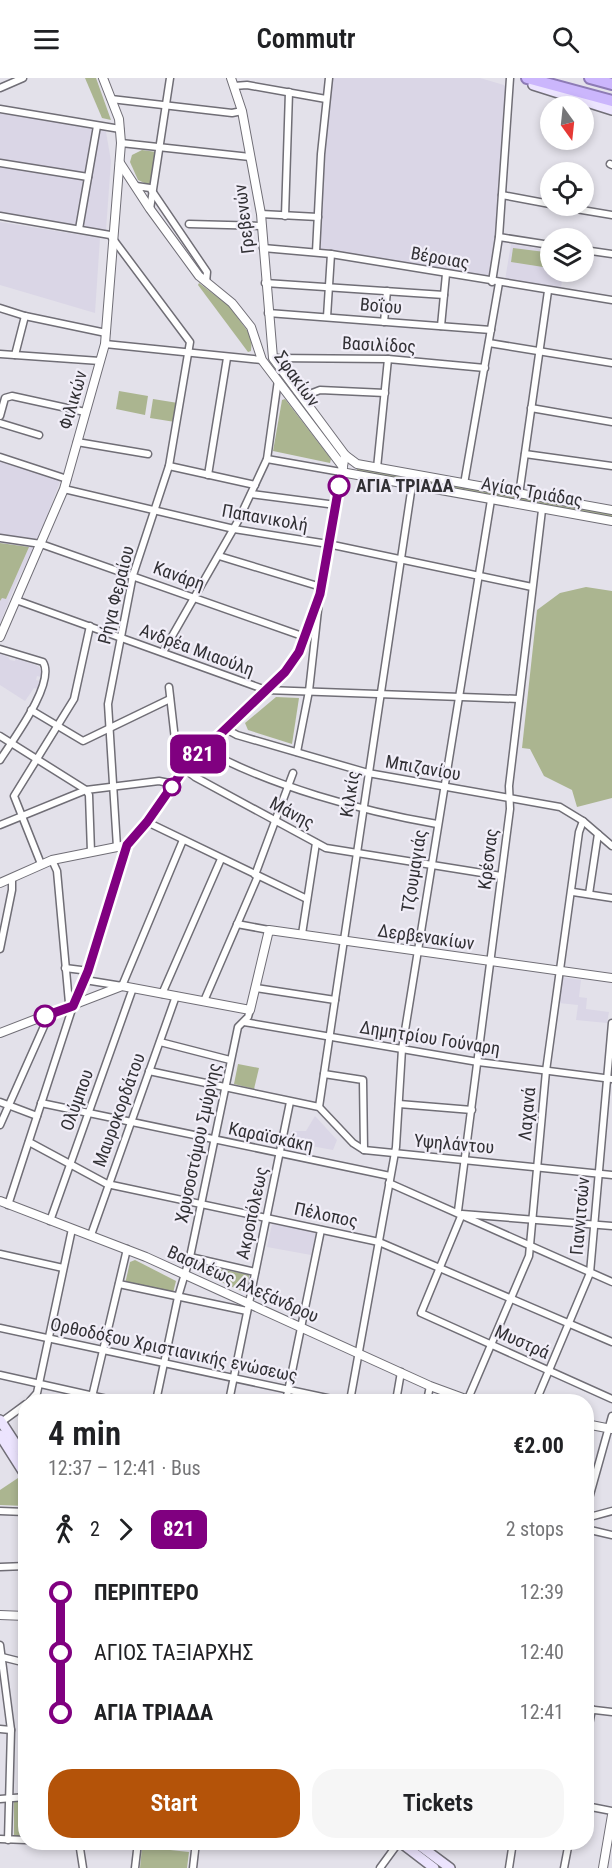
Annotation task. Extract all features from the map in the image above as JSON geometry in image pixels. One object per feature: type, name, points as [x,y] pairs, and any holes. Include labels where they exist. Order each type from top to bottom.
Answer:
[{"type":"highway","points":[[519,78],[612,101]]},
{"type":"highway","points":[[591,78],[612,84]]},
{"type":"main road","points":[[530,82],[612,110]]},
{"type":"main road","points":[[0,1421],[18,1448]]},
{"type":"main road","points":[[0,1435],[18,1463]]},
{"type":"main road","points":[[410,1850],[434,1868]]},
{"type":"main road","points":[[426,1850],[450,1868]]},
{"type":"street","points":[[0,88],[23,78]]},
{"type":"street","points":[[103,78],[120,129],[120,160]]},
{"type":"street","points":[[150,209],[154,195],[170,78]]},
{"type":"street","name":"Γρεβενών","points":[[231,78],[242,111],[261,214],[273,358]]},
{"type":"street","points":[[316,252],[329,78]]},
{"type":"street","points":[[464,484],[492,330],[510,78]]},
{"type":"street","points":[[234,86],[247,86],[326,99]]},
{"type":"street","points":[[285,216],[289,92]]},
{"type":"street","points":[[111,99],[232,113],[242,111]]},
{"type":"street","points":[[0,109],[120,129]]},
{"type":"street","points":[[80,229],[97,126]]},
{"type":"street","points":[[121,143],[250,157]]},
{"type":"street","name":"Σφακίων","points":[[120,160],[150,209],[206,282],[232,303],[251,327],[262,360],[342,469]]},
{"type":"street","name":"Φιλικών","points":[[0,637],[4,617],[16,600],[64,489],[105,344],[120,160]]},
{"type":"street","points":[[0,163],[88,177]]},
{"type":"street","name":"Σφακίων","points":[[136,186],[148,187],[154,195],[207,272],[206,282]]},
{"type":"street","points":[[502,195],[540,202]]},
{"type":"street","points":[[594,212],[612,215]]},
{"type":"street","points":[[261,214],[318,217]]},
{"type":"street","points":[[0,216],[110,235],[188,339],[188,354]]},
{"type":"street","points":[[189,224],[261,226]]},
{"type":"street","points":[[499,237],[540,243]]},
{"type":"street","name":"Βέροιας","points":[[263,248],[331,254],[612,300]]},
{"type":"street","points":[[594,251],[612,254]]},
{"type":"street","points":[[327,317],[331,254]]},
{"type":"street","points":[[441,326],[446,274]]},
{"type":"street","points":[[266,283],[444,295]]},
{"type":"street","points":[[384,322],[387,291]]},
{"type":"street","points":[[519,495],[548,291]]},
{"type":"street","points":[[0,308],[25,316],[106,333]]},
{"type":"street","name":"Βοΐου","points":[[268,313],[492,330]]},
{"type":"street","points":[[15,355],[25,316]]},
{"type":"street","points":[[489,343],[612,363]]},
{"type":"street","points":[[105,344],[227,358],[262,360],[273,358]]},
{"type":"street","points":[[0,354],[100,361]]},
{"type":"street","name":"Ρήγα Φεραίου","points":[[117,847],[108,704],[134,575],[169,466],[188,354]]},
{"type":"street","points":[[208,475],[227,358]]},
{"type":"street","name":"Σφακίων","points":[[273,358],[345,455]]},
{"type":"street","name":"Βασιλίδος","points":[[273,358],[388,359],[485,368]]},
{"type":"street","points":[[377,468],[388,359]]},
{"type":"street","points":[[164,652],[234,529],[267,459],[278,380]]},
{"type":"street","points":[[302,397],[320,390],[385,393]]},
{"type":"street","points":[[0,416],[7,396],[85,412]]},
{"type":"street","points":[[531,408],[612,422]]},
{"type":"street","points":[[0,423],[39,435]]},
{"type":"street","points":[[77,442],[148,454]]},
{"type":"street","points":[[525,454],[612,466]]},
{"type":"street","points":[[297,752],[309,691],[320,590],[345,455]]},
{"type":"street","name":"Αγίας Τριάδας","points":[[345,455],[357,464],[612,510]]},
{"type":"street","points":[[0,457],[67,478]]},
{"type":"street","points":[[267,459],[342,469]]},
{"type":"street","points":[[169,466],[255,485]]},
{"type":"street","name":"Αγίας Τριάδας","points":[[342,469],[491,501],[612,521]]},
{"type":"street","name":"Κιλκίς","points":[[319,1107],[412,485]]},
{"type":"street","name":"Παπανικολή","points":[[64,489],[234,529],[328,544],[532,587]]},
{"type":"street","points":[[251,494],[336,505]]},
{"type":"street","name":"Τζουμαγιάς","points":[[351,1394],[394,1154],[402,1049],[430,865],[491,501]]},
{"type":"street","name":"Κρέσνας","points":[[421,1313],[460,1213],[542,510]]},
{"type":"street","name":"Κανάρη","points":[[0,538],[41,544],[305,637]]},
{"type":"street","points":[[219,556],[320,590]]},
{"type":"street","points":[[8,1204],[73,1006],[88,971],[127,845],[147,822],[184,769],[203,748],[292,664],[305,637],[320,590]]},
{"type":"street","name":"Ανδρέα Μιαούλη","points":[[16,600],[266,690],[519,699]]},
{"type":"street","points":[[41,864],[14,796],[74,699],[90,626]]},
{"type":"street","points":[[0,649],[43,662],[45,665],[44,685],[0,760]]},
{"type":"street","points":[[169,687],[177,757],[179,765],[184,769]]},
{"type":"street","points":[[31,710],[83,741],[170,699]]},
{"type":"street","name":"Μπιζανίου","points":[[224,728],[368,773],[560,807],[583,821],[612,846]]},
{"type":"street","points":[[0,736],[86,790],[92,852]]},
{"type":"street","points":[[203,748],[233,765],[363,809],[437,824]]},
{"type":"street","name":"Μάνης","points":[[184,769],[316,843],[356,854],[501,876]]},
{"type":"street","points":[[204,1001],[257,875],[294,773]]},
{"type":"street","points":[[0,825],[86,790],[159,781],[174,784]]},
{"type":"street","name":"Λαχανά","points":[[471,1394],[531,1248],[546,1071],[573,892],[579,832],[583,821]]},
{"type":"street","points":[[147,822],[307,899]]},
{"type":"street","points":[[589,894],[598,834]]},
{"type":"street","points":[[0,1033],[122,986],[183,840]]},
{"type":"street","points":[[302,934],[316,843]]},
{"type":"street","points":[[0,883],[52,860],[127,845]]},
{"type":"street","points":[[162,994],[221,859]]},
{"type":"street","points":[[52,860],[57,871],[69,1003],[73,1006]]},
{"type":"street","points":[[0,949],[12,890],[12,878]]},
{"type":"street","points":[[573,892],[612,898]]},
{"type":"street","name":"Δερβενακίων","points":[[237,924],[612,978]]},
{"type":"street","name":"Χρυσοστόμου Σμύρνης","points":[[157,1394],[178,1297],[190,1257],[230,1060],[238,1027],[244,1022],[250,1010],[269,930]]},
{"type":"street","points":[[65,968],[88,971]]},
{"type":"street","points":[[85,980],[250,1010]]},
{"type":"street","name":"Ολύμπου","points":[[50,1221],[133,988]]},
{"type":"street","points":[[256,988],[335,1000]]},
{"type":"street","name":"Μαυροκορδάτου","points":[[91,1235],[107,1184],[176,996]]},
{"type":"street","points":[[0,1125],[49,1015]]},
{"type":"street","name":"Δημητρίου Γούναρη","points":[[244,1022],[478,1062],[610,1079]]},
{"type":"street","name":"Γιαννιτσών","points":[[539,1394],[590,1273],[610,1079],[612,1023]]},
{"type":"street","points":[[160,1042],[230,1060]]},
{"type":"street","points":[[149,1071],[224,1089],[319,1107],[353,1143],[364,1150]]},
{"type":"street","points":[[324,1074],[363,1080],[364,1150]]},
{"type":"street","points":[[0,1102],[37,1116]]},
{"type":"street","name":"Ακροπόλεως","points":[[231,1394],[290,1102]]},
{"type":"street","name":"Καραϊσκάκη","points":[[41,1103],[389,1179],[531,1248],[612,1282]]},
{"type":"street","points":[[399,1104],[472,1110]]},
{"type":"street","name":"Πέλοπος","points":[[29,1142],[107,1184],[379,1242],[612,1342]]},
{"type":"street","name":"Υψηλάντου","points":[[364,1150],[612,1175]]},
{"type":"street","name":"Βασιλέως Αλεξάνδρου","points":[[0,1201],[127,1249],[184,1274],[248,1308],[300,1327],[450,1394]]},
{"type":"street","points":[[460,1213],[612,1226]]},
{"type":"street","points":[[36,1394],[72,1229]]},
{"type":"street","points":[[287,1394],[321,1230]]},
{"type":"street","points":[[93,1394],[127,1249]]},
{"type":"street","points":[[0,1254],[63,1268]]},
{"type":"street","points":[[190,1257],[255,1272]]},
{"type":"street","name":"Βασιλέως Αλεξάνδρου","points":[[119,1284],[178,1297],[248,1308]]},
{"type":"street","name":"Μυστρά","points":[[421,1313],[612,1399]]},
{"type":"street","name":"Ορθοδόξου Χριστιανικής ενώσεως","points":[[0,1328],[307,1394]]},
{"type":"street","points":[[397,1394],[401,1372]]},
{"type":"street","points":[[0,1375],[77,1394]]},
{"type":"street","points":[[428,1394],[430,1386]]},
{"type":"street","points":[[0,1421],[18,1409]]},
{"type":"street","points":[[594,1482],[612,1416]]},
{"type":"street","points":[[594,1425],[610,1428]]},
{"type":"street","points":[[0,1511],[18,1512]]},
{"type":"street","points":[[594,1516],[612,1511]]},
{"type":"street","points":[[594,1531],[612,1535]]},
{"type":"street","points":[[0,1567],[18,1566]]},
{"type":"street","points":[[0,1615],[18,1616]]},
{"type":"street","points":[[0,1645],[11,1730],[9,1797],[4,1839]]},
{"type":"street","points":[[2,1657],[18,1661]]},
{"type":"street","points":[[594,1710],[612,1712]]},
{"type":"street","points":[[0,1729],[11,1730]]},
{"type":"street","points":[[0,1799],[18,1797]]},
{"type":"street","points":[[594,1808],[612,1813],[603,1868]]},
{"type":"street","points":[[80,1850],[83,1868]]},
{"type":"street","points":[[135,1868],[137,1850]]},
{"type":"street","points":[[193,1868],[195,1850]]},
{"type":"street","points":[[380,1868],[393,1850]]},
{"type":"street","points":[[509,1868],[512,1850]]},
{"type":"street","points":[[564,1868],[567,1850]]},
{"type":"shaded area","points":[[331,78],[480,78],[504,85],[507,89],[495,238],[489,279],[319,250],[321,187]]},
{"type":"shaded area","points":[[0,113],[103,129],[106,132],[111,161],[106,230],[0,213]]},
{"type":"shaded area","points":[[0,222],[100,238],[95,313],[0,285]]},
{"type":"shaded area","points":[[511,244],[540,249],[540,282],[562,282],[561,288],[505,280]]},
{"type":"shaded area","points":[[0,458],[61,479],[35,548],[16,583],[0,624]]},
{"type":"shaded area","points":[[0,654],[10,660],[15,661],[16,658],[38,666],[42,671],[41,677],[37,676],[36,680],[40,681],[39,686],[37,689],[34,688],[25,701],[0,685]]},
{"type":"shaded area","points":[[561,977],[581,980],[579,997],[587,998],[586,1009],[609,1012],[607,1023],[576,1020],[578,1005],[559,1003]]},
{"type":"shaded area","points":[[315,1116],[337,1140],[333,1150],[289,1142],[291,1131],[306,1131]]},
{"type":"shaded area","points":[[272,1224],[316,1232],[311,1255],[267,1247]]},
{"type":"green space","points":[[85,78],[96,78],[111,120],[102,118]]},
{"type":"green space","points":[[142,150],[156,152],[151,186],[138,180],[130,162],[132,155]]},
{"type":"green space","points":[[513,248],[540,251],[540,267],[511,262]]},
{"type":"green space","points":[[199,283],[229,306],[252,337],[251,351],[248,352],[198,285]]},
{"type":"green space","points":[[119,391],[148,396],[145,415],[116,409]]},
{"type":"green space","points":[[153,399],[178,403],[175,422],[150,418]]},
{"type":"green space","points":[[285,399],[331,459],[330,463],[273,451],[282,400]]},
{"type":"green space","points":[[357,468],[612,514],[612,519],[357,472]]},
{"type":"green space","points":[[0,543],[29,547],[6,599],[2,598],[0,601]]},
{"type":"green space","points":[[586,587],[612,591],[612,798],[577,807],[572,790],[544,776],[530,749],[522,748],[537,610],[560,593]]},
{"type":"green space","points":[[276,697],[299,698],[292,744],[248,730],[245,723]]},
{"type":"green space","points":[[238,1064],[259,1068],[254,1089],[234,1084]]},
{"type":"green space","points":[[135,1260],[176,1281],[173,1293],[125,1284],[130,1262]]},
{"type":"green space","points":[[198,1264],[249,1275],[246,1293],[196,1271]]},
{"type":"green space","points":[[18,1478],[18,1506],[0,1505],[0,1490]]},
{"type":"green space","points":[[14,1802],[18,1802],[18,1836],[14,1836]]},
{"type":"green space","points":[[142,1850],[189,1852],[187,1868],[140,1868]]},
{"type":"bus line","name":"821","points":[[45,1016],[73,1006],[85,980],[108,913],[127,845],[147,822],[184,769],[224,728],[278,680],[299,652],[320,594],[339,486]]},
{"type":"place","name":"ΑΓΙΑ ΤΡΙΑΔΑ","points":[[339,486]]}]
